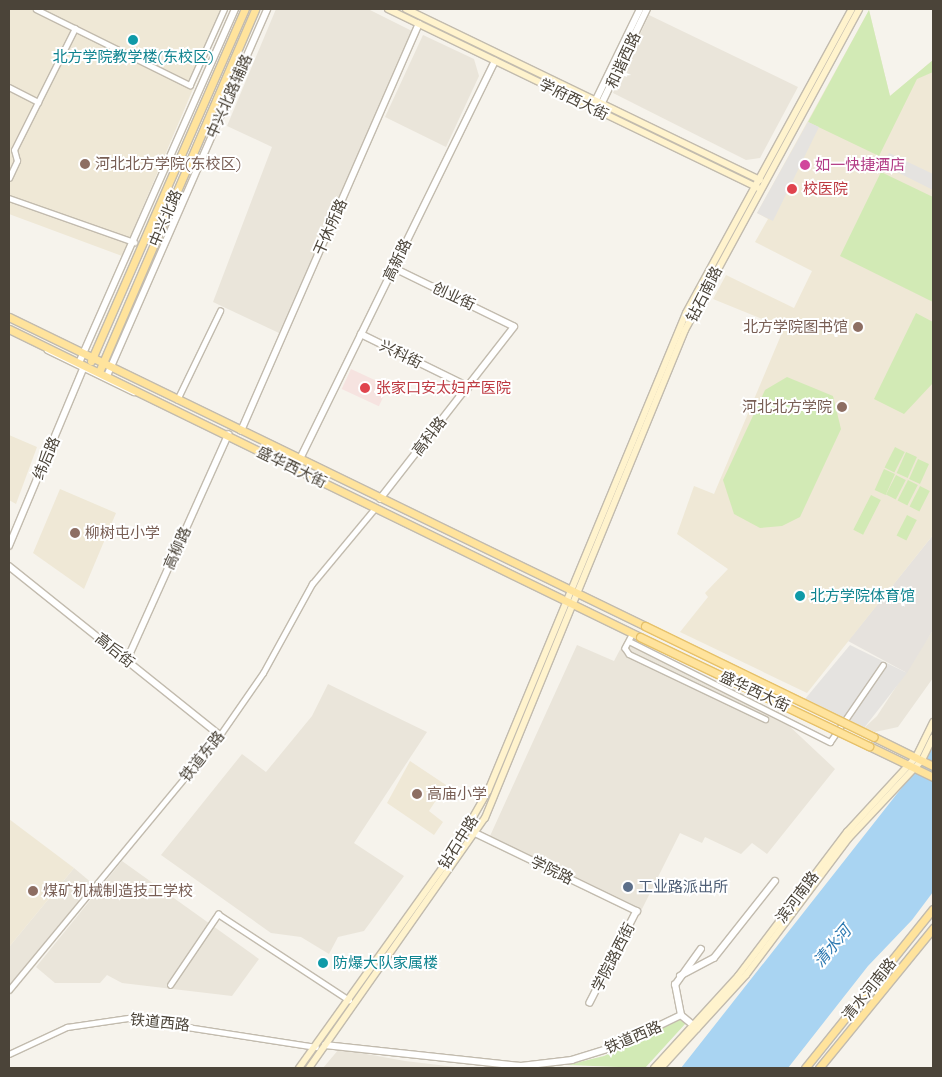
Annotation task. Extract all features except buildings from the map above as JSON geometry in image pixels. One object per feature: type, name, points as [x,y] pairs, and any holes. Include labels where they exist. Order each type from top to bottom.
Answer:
[{"type":"main road","name":"中兴北路","points":[[83,367],[93,358],[245,9]]},
{"type":"main road","name":"中兴北路","points":[[98,372],[255,9]]},
{"type":"main road","name":"学府西大街","points":[[388,9],[757,188]]},
{"type":"main road","name":"学府西大街","points":[[406,9],[761,181]]},
{"type":"main road","name":"钻石南路","points":[[761,181],[852,9]]},
{"type":"main road","name":"钻石南路","points":[[572,590],[686,312],[858,9]]},
{"type":"main road","name":"钻石南路","points":[[579,594],[685,330],[757,188]]},
{"type":"main road","name":"盛华西大街","points":[[9,317],[380,499],[572,590],[933,766]]},
{"type":"main road","name":"盛华西大街","points":[[9,329],[83,367],[107,376],[473,556],[933,777]]},
{"type":"main road","points":[[473,556],[478,546]]},
{"type":"main road","name":"钻石中路","points":[[299,1068],[316,1047],[467,829],[488,790],[572,590]]},
{"type":"main road","name":"钻石中路","points":[[309,1068],[476,833],[579,594]]},
{"type":"main road","name":"滨河南路","points":[[920,760],[933,722]]},
{"type":"main road","name":"滨河南路","points":[[660,1068],[738,976],[846,832],[914,768],[933,737]]},
{"type":"main road","name":"清水河南路","points":[[805,1068],[933,909]]},
{"type":"main road","name":"清水河南路","points":[[819,1068],[933,928]]},
{"type":"main road","name":"滨河南路","points":[[654,1068],[695,1026]]},
{"type":"street","points":[[36,9],[190,85],[224,9]]},
{"type":"street","name":"中兴北路辅路","points":[[83,367],[84,354],[235,9]]},
{"type":"street","name":"中兴北路辅路","points":[[107,376],[267,9]]},
{"type":"street","name":"和谐西路","points":[[595,109],[595,100],[640,9]]},
{"type":"street","name":"和谐西路","points":[[595,109],[602,104],[647,9]]},
{"type":"street","name":"干休所路","points":[[241,431],[420,24]]},
{"type":"street","points":[[9,154],[14,150],[75,28]]},
{"type":"street","name":"高新路","points":[[300,459],[494,61]]},
{"type":"street","points":[[9,87],[38,102]]},
{"type":"street","points":[[9,178],[17,161],[14,150]]},
{"type":"street","points":[[9,198],[134,242]]},
{"type":"street","name":"创业街","points":[[393,268],[514,327]]},
{"type":"street","points":[[177,400],[220,311]]},
{"type":"street","name":"高科路","points":[[380,499],[514,327]]},
{"type":"street","name":"兴科街","points":[[361,334],[469,387]]},
{"type":"street","points":[[83,367],[141,393]]},
{"type":"street","name":"纬后路","points":[[9,546],[83,367]]},
{"type":"street","name":"高柳路","points":[[127,660],[228,435]]},
{"type":"street","name":"铁道东路","points":[[9,990],[220,735],[263,674],[312,584],[375,508]]},
{"type":"street","name":"高后街","points":[[10,569],[220,735]]},
{"type":"street","points":[[636,635],[625,648],[629,654],[765,720]]},
{"type":"street","points":[[629,641],[830,742],[883,665]]},
{"type":"street","name":"学院路","points":[[467,829],[637,911]]},
{"type":"street","points":[[680,976],[714,958],[775,881]]},
{"type":"street","name":"学院路西街","points":[[590,1003],[637,911]]},
{"type":"street","points":[[170,985],[218,914],[348,1000]]},
{"type":"street","points":[[695,1026],[681,1015],[674,990],[680,976],[701,949]]},
{"type":"street","name":"铁道西路","points":[[325,1045],[479,1065],[544,1065],[617,1046],[681,1015]]},
{"type":"street","name":"铁道西路","points":[[9,1054],[67,1027],[129,1018],[316,1047]]},
{"type":"shaded area","name":"河北北方学院(东校区)","points":[[9,9],[227,9],[122,256],[9,214]]},
{"type":"shaded area","points":[[276,9],[368,9],[412,31],[279,333],[213,302],[272,147],[227,126]]},
{"type":"shaded area","name":"河北北方学院","points":[[869,10],[890,96],[933,60],[933,535],[807,693],[680,632],[708,597],[705,593],[728,569],[677,534],[694,486],[714,494],[784,328],[713,299],[726,275],[794,308],[812,271],[755,242],[768,219],[757,213]]},
{"type":"shaded area","points":[[649,15],[798,87],[760,158],[746,160],[613,93]]},
{"type":"shaded area","points":[[423,35],[474,59],[479,76],[446,147],[385,117]]},
{"type":"shaded area","points":[[808,122],[819,127],[773,221],[757,213]]},
{"type":"shaded area","points":[[889,153],[933,174],[933,190],[883,165]]},
{"type":"shaded area","name":"张家口安太妇产医院","points":[[351,369],[388,386],[379,406],[342,389]]},
{"type":"shaded area","points":[[9,435],[37,447],[16,504],[9,500]]},
{"type":"shaded area","name":"柳树屯小学","points":[[60,489],[116,513],[84,589],[33,553]]},
{"type":"shaded area","points":[[933,535],[933,630],[907,673],[848,641]]},
{"type":"shaded area","points":[[933,630],[933,678],[898,727],[875,732],[864,728],[877,716]]},
{"type":"shaded area","points":[[624,642],[785,722],[835,769],[767,854],[752,843],[741,854],[705,837],[702,843],[680,833],[642,909],[490,836],[577,645],[614,661]]},
{"type":"shaded area","points":[[850,645],[907,673],[864,728],[805,699]]},
{"type":"shaded area","points":[[328,684],[427,732],[354,843],[404,876],[364,931],[338,937],[329,954],[301,937],[271,933],[161,855],[242,754],[266,772],[312,716]]},
{"type":"shaded area","name":"高庙小学","points":[[410,761],[446,785],[429,811],[443,822],[434,835],[387,803]]},
{"type":"shaded area","name":"煤矿机械制造技工学校","points":[[9,819],[74,868],[9,947]]},
{"type":"shaded area","points":[[122,861],[259,959],[232,996],[122,983],[107,975],[100,983],[55,983],[36,967]]},
{"type":"shaded area","points":[[74,868],[93,884],[9,986],[9,947]]},
{"type":"shaded area","points":[[339,1049],[405,1061],[464,1068],[323,1068]]},
{"type":"green space","points":[[869,10],[890,96],[933,60],[933,72],[917,79],[879,156],[808,122]]},
{"type":"green space","points":[[881,172],[933,197],[933,302],[840,256]]},
{"type":"green space","points":[[916,313],[933,322],[933,383],[904,414],[874,399]]},
{"type":"green space","points":[[787,377],[833,396],[841,429],[800,517],[782,526],[760,528],[734,514],[723,480],[765,390]]},
{"type":"green space","points":[[895,447],[905,452],[894,472],[885,467]]},
{"type":"green space","points":[[906,452],[917,457],[908,478],[897,473]]},
{"type":"green space","points":[[918,459],[929,464],[920,484],[909,479]]},
{"type":"green space","points":[[884,469],[895,474],[886,495],[875,490]]},
{"type":"green space","points":[[896,475],[906,480],[896,500],[886,495]]},
{"type":"green space","points":[[908,480],[918,485],[907,505],[898,500]]},
{"type":"green space","points":[[920,486],[930,491],[919,511],[910,506]]},
{"type":"green space","points":[[871,495],[881,500],[863,535],[853,530]]},
{"type":"green space","points":[[907,515],[917,520],[906,540],[897,535]]},
{"type":"green space","points":[[681,1019],[686,1023],[645,1068],[567,1065],[604,1056]]},
{"type":"water","name":"清水河","points":[[933,748],[933,892],[912,920],[868,966],[788,1068],[681,1068]]},
{"type":"place","name":"北方学院教学楼(东校区)","points":[[133,40]]},
{"type":"place","name":"河北北方学院(东校区)","points":[[85,164]]},
{"type":"place","name":"如一快捷酒店","points":[[805,165]]},
{"type":"place","name":"校医院","points":[[792,189]]},
{"type":"place","name":"北方学院图书馆","points":[[858,327]]},
{"type":"place","name":"张家口安太妇产医院","points":[[365,388]]},
{"type":"place","name":"河北北方学院","points":[[842,407]]},
{"type":"place","name":"柳树屯小学","points":[[75,533]]},
{"type":"place","name":"北方学院体育馆","points":[[800,596]]},
{"type":"place","name":"高庙小学","points":[[417,794]]},
{"type":"place","name":"工业路派出所","points":[[628,887]]},
{"type":"place","name":"煤矿机械制造技工学校","points":[[33,891]]},
{"type":"place","name":"防爆大队家属楼","points":[[323,963]]}]
